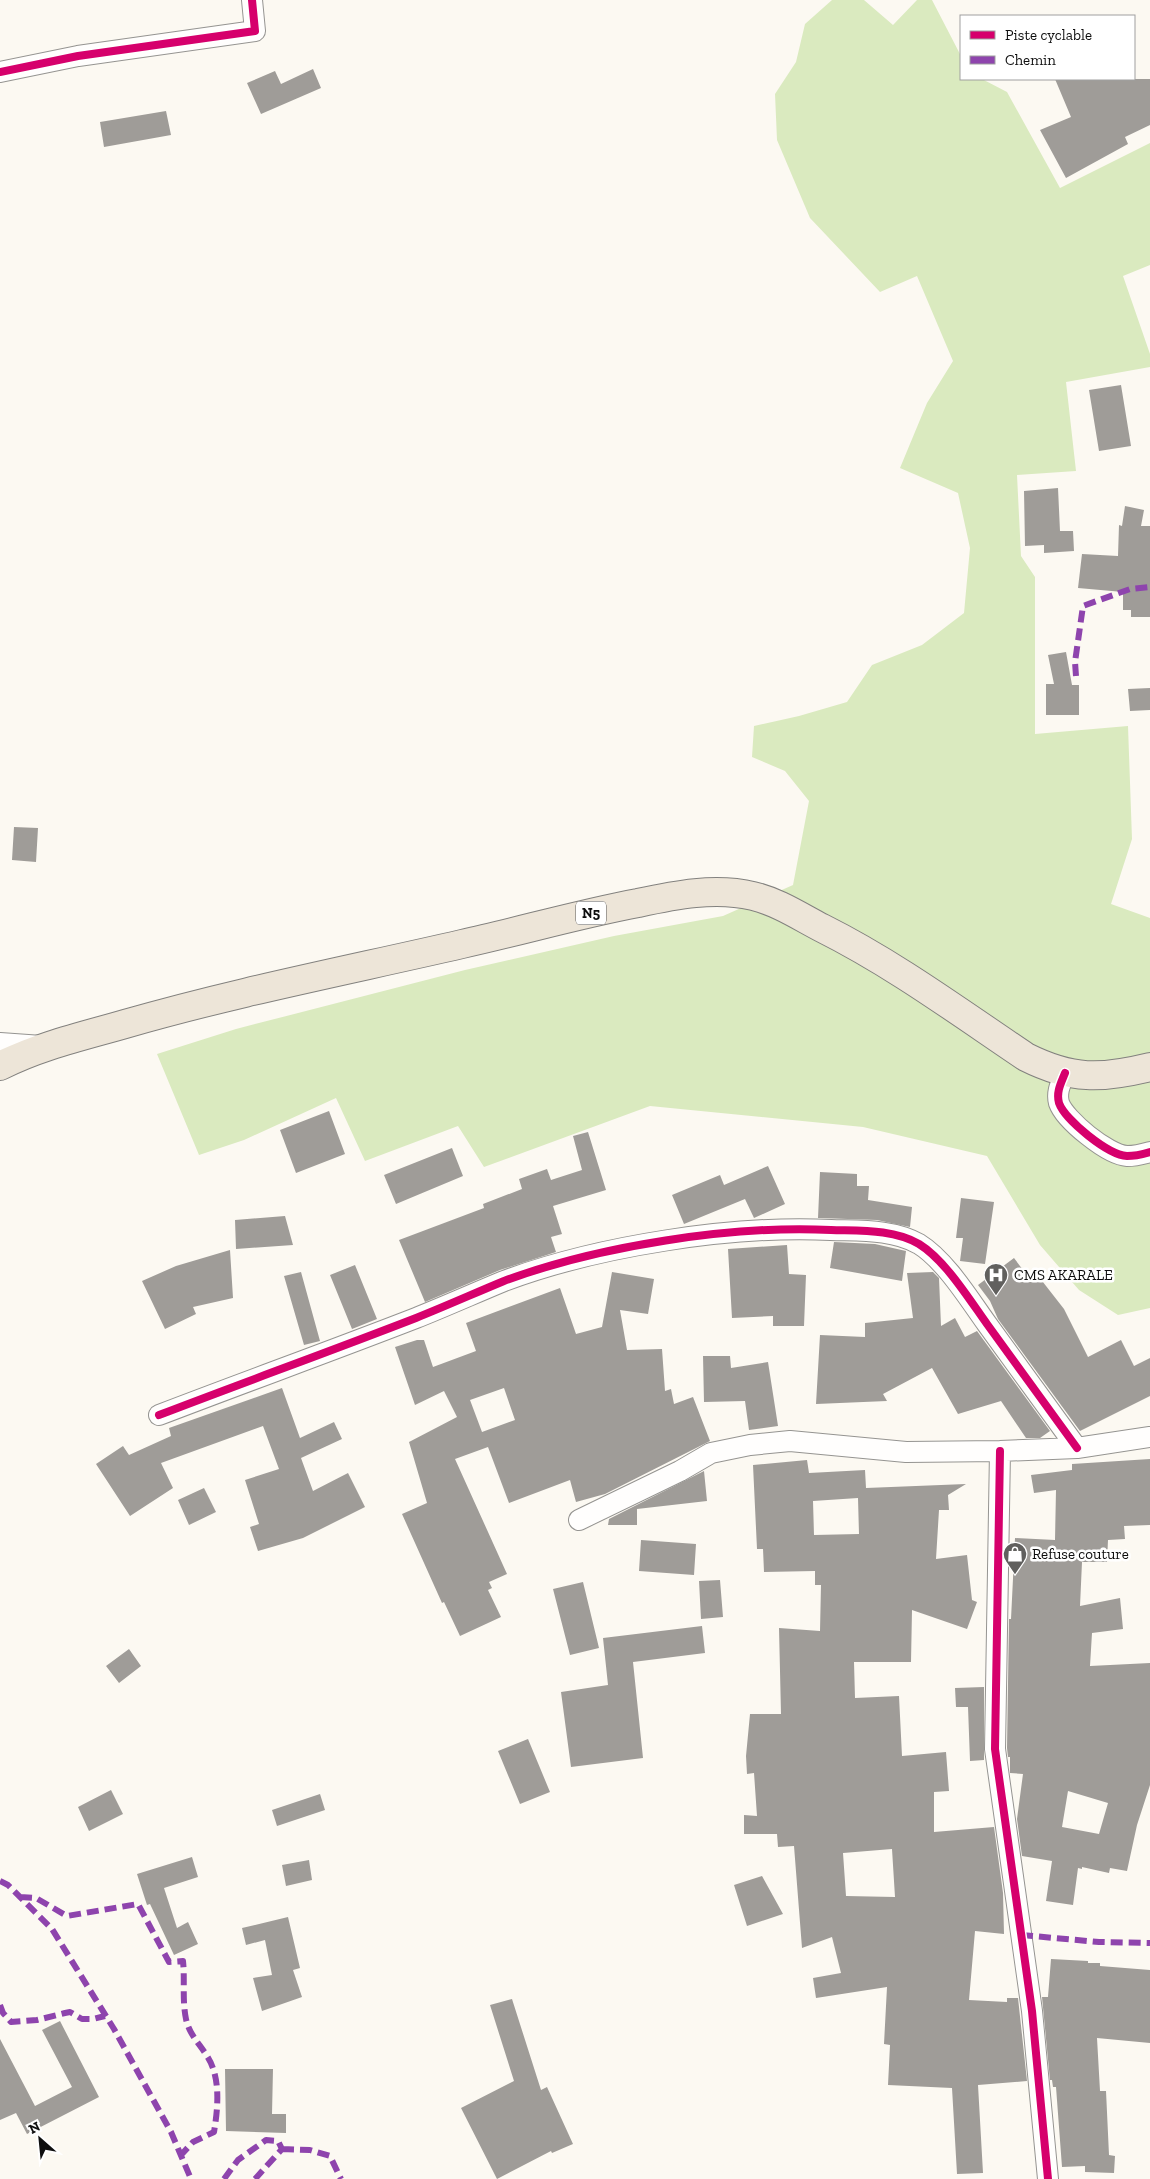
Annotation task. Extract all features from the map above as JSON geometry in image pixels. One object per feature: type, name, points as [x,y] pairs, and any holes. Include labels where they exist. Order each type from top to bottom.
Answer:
[{"type":"main road","name":"N5","points":[[0,1066],[50,1046],[195,1005],[606,909],[674,896],[728,893],[778,903],[846,939],[903,974],[1026,1057],[1065,1073],[1082,1076],[1106,1075],[1150,1067]]},
{"type":"street","points":[[0,72],[78,56],[255,31],[252,0]]},
{"type":"street","points":[[0,1043],[50,1046]]},
{"type":"street","points":[[1065,1073],[1058,1091],[1059,1103],[1065,1114],[1108,1150],[1126,1156],[1150,1152]]},
{"type":"street","points":[[159,1415],[417,1318],[505,1281],[556,1265],[608,1252],[678,1240],[767,1230],[805,1228],[882,1232],[917,1243],[930,1251],[968,1297],[1077,1448]]},
{"type":"street","points":[[579,1520],[680,1471],[711,1453],[750,1445],[790,1441],[906,1452],[1000,1451],[1077,1448],[1150,1437]]},
{"type":"street","points":[[1000,1451],[995,1748],[1032,2011],[1048,2179]]},
{"type":"green space","points":[[832,0],[864,0],[893,25],[917,0],[932,0],[960,54],[960,80],[984,80],[1007,92],[1060,188],[1150,143],[1150,265],[1123,276],[1150,354],[1150,367],[1066,382],[1076,471],[1017,475],[1021,556],[1035,577],[1035,734],[1128,726],[1132,839],[1111,904],[1150,918],[1150,1308],[1118,1315],[1079,1290],[1040,1245],[987,1156],[863,1127],[650,1106],[484,1167],[458,1126],[365,1161],[336,1098],[244,1140],[199,1155],[157,1054],[236,1029],[465,970],[614,936],[723,916],[793,885],[809,801],[785,771],[752,757],[754,726],[799,716],[847,702],[872,665],[922,645],[964,613],[970,548],[958,493],[900,468],[927,403],[953,361],[917,276],[880,292],[810,218],[777,140],[775,94],[796,62],[805,24]]},
{"type":"building","points":[[313,69],[321,88],[261,114],[247,83],[275,71],[281,84]]},
{"type":"building","points":[[1150,79],[1150,125],[1125,137],[1128,144],[1066,178],[1040,130],[1071,117],[1055,80]]},
{"type":"building","points":[[166,111],[171,135],[104,147],[100,122]]},
{"type":"building","points":[[1121,385],[1131,446],[1099,451],[1089,390]]},
{"type":"building","points":[[1058,488],[1060,531],[1073,531],[1074,551],[1044,553],[1044,545],[1025,546],[1024,491]]},
{"type":"building","points":[[1125,506],[1144,510],[1141,526],[1150,526],[1150,617],[1131,617],[1131,610],[1123,610],[1123,592],[1078,588],[1082,554],[1118,556],[1119,525],[1122,526]]},
{"type":"building","points":[[1066,652],[1072,685],[1079,685],[1079,715],[1046,715],[1046,684],[1054,684],[1048,655]]},
{"type":"building","points":[[1150,688],[1150,710],[1130,711],[1128,689]]},
{"type":"building","points":[[14,827],[38,828],[36,862],[12,860]]},
{"type":"building","points":[[329,1111],[345,1154],[296,1173],[280,1130]]},
{"type":"building","points":[[588,1132],[606,1190],[553,1206],[562,1234],[551,1237],[556,1252],[500,1270],[425,1302],[399,1240],[484,1208],[483,1204],[522,1189],[519,1179],[547,1169],[551,1180],[582,1170],[573,1136]]},
{"type":"building","points":[[452,1148],[463,1176],[396,1204],[384,1175]]},
{"type":"building","points":[[768,1166],[785,1204],[754,1218],[745,1199],[684,1224],[672,1195],[720,1175],[724,1185]]},
{"type":"building","points":[[820,1172],[857,1174],[857,1186],[869,1186],[868,1200],[912,1207],[910,1227],[877,1220],[818,1218]]},
{"type":"building","points":[[961,1198],[994,1202],[985,1264],[960,1261],[963,1238],[956,1238]]},
{"type":"building","points":[[285,1216],[293,1245],[236,1249],[235,1220]]},
{"type":"building","points":[[834,1242],[875,1244],[906,1251],[902,1281],[830,1268]]},
{"type":"building","points":[[787,1245],[789,1274],[806,1275],[804,1326],[773,1326],[773,1316],[732,1318],[728,1249]]},
{"type":"building","points":[[230,1250],[233,1298],[193,1307],[196,1314],[165,1329],[142,1281],[176,1266]]},
{"type":"building","points":[[1014,1258],[1032,1282],[1039,1277],[1064,1309],[1088,1357],[1121,1340],[1134,1366],[1150,1358],[1150,1396],[1080,1431],[998,1319],[990,1301],[978,1285]]},
{"type":"building","points":[[355,1265],[377,1319],[352,1329],[330,1275]]},
{"type":"building","points":[[301,1272],[320,1341],[304,1345],[284,1276]]},
{"type":"building","points":[[612,1272],[654,1279],[648,1314],[620,1310],[627,1350],[662,1349],[665,1391],[671,1389],[674,1404],[693,1397],[710,1441],[605,1494],[576,1502],[570,1480],[509,1503],[488,1447],[455,1459],[507,1574],[489,1582],[492,1588],[488,1590],[501,1617],[460,1636],[444,1602],[442,1603],[402,1514],[427,1503],[409,1442],[457,1417],[444,1391],[415,1405],[395,1347],[417,1340],[424,1340],[433,1367],[476,1351],[466,1323],[560,1288],[576,1334],[602,1327]],"holes":[[[504,1388],[515,1420],[482,1432],[470,1400]]]},
{"type":"building","points":[[933,1272],[939,1278],[941,1326],[955,1318],[965,1337],[977,1331],[1050,1431],[1040,1438],[1026,1438],[1001,1401],[958,1414],[932,1368],[883,1394],[887,1401],[816,1404],[820,1335],[865,1337],[865,1323],[913,1318],[907,1273]]},
{"type":"building","points":[[703,1356],[730,1356],[731,1368],[768,1362],[778,1426],[749,1430],[745,1401],[704,1402]]},
{"type":"building","points":[[282,1388],[300,1438],[334,1422],[342,1439],[301,1458],[313,1491],[348,1473],[365,1507],[303,1538],[258,1551],[250,1527],[259,1524],[245,1480],[279,1469],[263,1426],[161,1463],[173,1488],[130,1516],[96,1464],[123,1446],[129,1455],[171,1436],[169,1428]]},
{"type":"building","points":[[1150,1459],[1150,1525],[1124,1526],[1125,1539],[1108,1540],[1107,1562],[1082,1562],[1080,1606],[1120,1598],[1123,1629],[1092,1633],[1090,1666],[1150,1663],[1150,1785],[1137,1825],[1127,1871],[1110,1868],[1109,1873],[1082,1867],[1082,1869],[1078,1868],[1073,1905],[1046,1901],[1052,1861],[1022,1856],[1017,1819],[1023,1774],[1010,1773],[1010,1757],[1008,1757],[1007,1748],[1009,1619],[1011,1619],[1015,1538],[1055,1540],[1056,1490],[1034,1493],[1031,1475],[1072,1470],[1072,1464]],"holes":[[[1068,1791],[1108,1803],[1099,1834],[1062,1827]]]},
{"type":"building","points":[[807,1460],[809,1473],[865,1470],[866,1488],[966,1484],[948,1495],[949,1510],[939,1510],[936,1559],[967,1555],[972,1600],[977,1602],[967,1629],[912,1610],[911,1662],[854,1662],[855,1698],[899,1696],[902,1756],[946,1752],[949,1791],[934,1792],[934,1832],[994,1827],[1003,1893],[1004,1934],[975,1931],[969,2000],[1007,2002],[1007,1998],[1018,1998],[1027,2081],[978,2085],[983,2173],[957,2174],[952,2088],[888,2085],[890,2045],[884,2044],[887,1987],[816,1998],[813,1978],[841,1973],[832,1937],[802,1948],[794,1846],[778,1847],[777,1834],[744,1834],[744,1815],[757,1816],[754,1773],[747,1774],[746,1756],[750,1714],[781,1714],[779,1628],[820,1631],[821,1585],[815,1585],[815,1571],[764,1572],[763,1549],[757,1549],[753,1465]],"holes":[[[858,1498],[859,1534],[814,1535],[813,1501]],[[892,1849],[895,1897],[846,1896],[843,1853]]]},
{"type":"building","points":[[704,1471],[707,1501],[637,1509],[637,1525],[608,1525],[609,1519]]},
{"type":"building","points":[[204,1488],[216,1512],[189,1525],[178,1500]]},
{"type":"building","points":[[641,1540],[696,1544],[694,1575],[639,1571]]},
{"type":"building","points":[[720,1580],[723,1617],[701,1619],[699,1581]]},
{"type":"building","points":[[583,1582],[599,1648],[570,1655],[553,1589]]},
{"type":"building","points":[[702,1626],[705,1653],[633,1662],[643,1758],[571,1767],[561,1692],[608,1685],[603,1638]]},
{"type":"building","points":[[129,1649],[141,1666],[119,1683],[106,1666]]},
{"type":"building","points":[[984,1687],[984,1760],[970,1761],[968,1707],[956,1707],[955,1688]]},
{"type":"building","points":[[528,1739],[550,1792],[520,1804],[498,1751]]},
{"type":"building","points":[[111,1790],[123,1814],[89,1831],[78,1807]]},
{"type":"building","points":[[320,1794],[325,1810],[277,1826],[272,1810]]},
{"type":"building","points":[[192,1857],[198,1877],[164,1888],[177,1928],[188,1922],[198,1944],[174,1955],[150,1904],[147,1905],[137,1874]]},
{"type":"building","points":[[309,1860],[312,1880],[286,1886],[282,1865]]},
{"type":"building","points":[[762,1876],[783,1914],[747,1926],[734,1885]]},
{"type":"building","points":[[288,1917],[300,1968],[293,1970],[302,1997],[262,2011],[253,1978],[272,1975],[265,1940],[246,1945],[242,1928]]},
{"type":"building","points":[[1051,1959],[1088,1961],[1088,1963],[1100,1963],[1100,1966],[1150,1970],[1150,2043],[1097,2038],[1100,2091],[1106,2091],[1109,2155],[1115,2156],[1114,2173],[1085,2172],[1085,2166],[1062,2167],[1056,2087],[1053,2087],[1052,2080],[1050,2080],[1042,1997],[1048,1997]]},
{"type":"building","points":[[512,1999],[541,2090],[547,2087],[573,2144],[552,2153],[551,2151],[497,2179],[461,2108],[514,2081],[490,2005]]},
{"type":"building","points":[[60,2021],[99,2097],[27,2134],[16,2113],[0,2120],[0,2039],[35,2106],[72,2087],[42,2030]]},
{"type":"building","points":[[225,2069],[273,2069],[272,2114],[286,2114],[286,2133],[226,2131]]},
{"type":"marked path","points":[[1076,676],[1075,662],[1083,606],[1130,589],[1150,587]]},
{"type":"marked path","points":[[0,1881],[8,1885],[52,1929],[114,2029],[171,2132],[191,2179]]},
{"type":"marked path","points":[[20,1897],[36,1898],[67,1916],[138,1904],[169,1962],[183,1961],[184,2005],[187,2024],[215,2073],[217,2113],[214,2132],[193,2142],[181,2155]]},
{"type":"marked path","points":[[1021,1935],[1099,1942],[1150,1943]]},
{"type":"marked path","points":[[0,2005],[3,2013],[11,2022],[37,2020],[70,2012],[82,2019],[105,2016]]},
{"type":"marked path","points":[[224,2179],[238,2160],[266,2140],[278,2141],[282,2149],[255,2179]]},
{"type":"marked path","points":[[282,2149],[310,2150],[330,2156],[341,2179]]},
{"type":"cycle path","points":[[0,72],[78,56],[255,31],[252,0]]},
{"type":"cycle path","points":[[1065,1073],[1058,1099],[1063,1110],[1078,1127],[1109,1150],[1119,1154],[1130,1156],[1150,1152]]},
{"type":"cycle path","points":[[159,1415],[416,1318],[504,1281],[581,1258],[666,1240],[709,1235],[792,1229],[853,1230],[887,1233],[909,1239],[929,1251],[964,1292],[1077,1448]]},
{"type":"cycle path","points":[[1000,1451],[995,1749],[1032,2011],[1048,2179]]},
{"type":"place","name":"CMS AKARALE","points":[[996,1296]]},
{"type":"place","name":"Refuse couture","points":[[1015,1575]]}]
